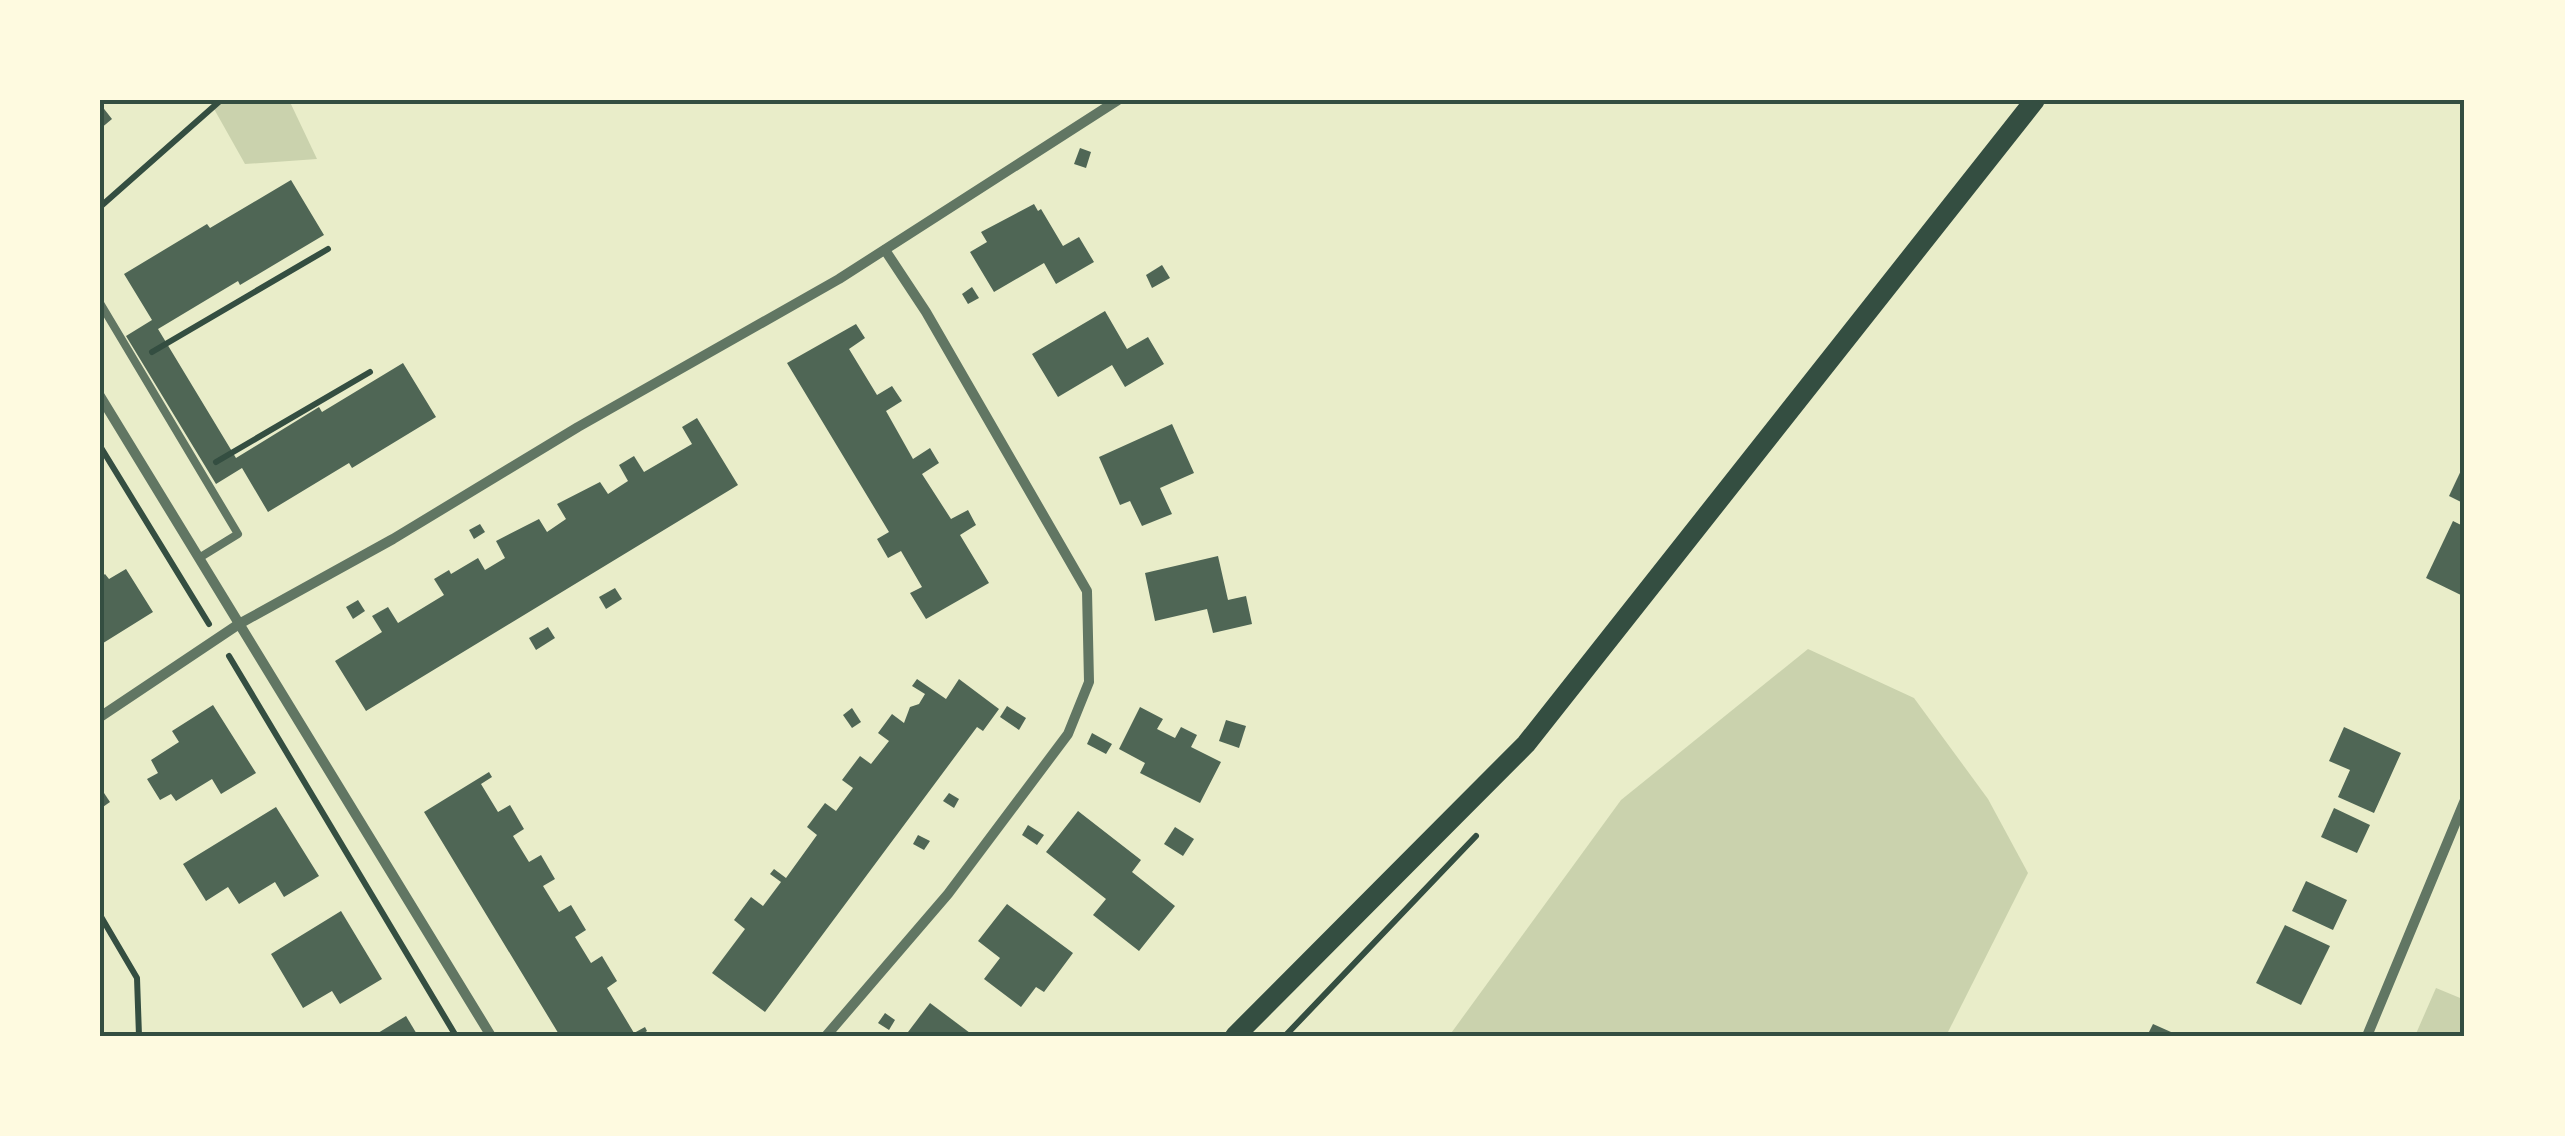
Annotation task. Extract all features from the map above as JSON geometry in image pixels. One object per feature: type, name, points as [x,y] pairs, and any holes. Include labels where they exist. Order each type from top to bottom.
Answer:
[{"type":"main road","points":[[1234,1036],[1526,744],[2035,100]]},
{"type":"street","points":[[100,717],[240,624],[393,539],[885,250],[1118,100]]},
{"type":"street","points":[[826,1036],[948,894],[1068,734],[1089,682],[1087,591],[926,312],[885,250]]},
{"type":"street","points":[[100,396],[491,1036]]},
{"type":"street","points":[[2367,1036],[2465,800]]},
{"type":"lane","points":[[100,303],[238,534],[199,558]]},
{"type":"path","points":[[100,207],[220,100]]},
{"type":"path","points":[[135,362],[328,250]]},
{"type":"path","points":[[200,471],[370,372]]},
{"type":"path","points":[[100,446],[456,1036]]},
{"type":"path","points":[[100,915],[137,978],[140,1036]]},
{"type":"green space","points":[[209,100],[289,100],[317,159],[245,164]]},
{"type":"green space","points":[[1808,649],[1914,698],[1988,799],[2028,873],[1946,1036],[1449,1036],[1621,800]]},
{"type":"green space","points":[[2436,988],[2465,1000],[2465,1036],[2415,1036]]},
{"type":"building","points":[[100,100],[107,100],[101,105],[112,119],[100,129]]},
{"type":"building","points":[[1080,148],[1091,152],[1086,168],[1074,164]]},
{"type":"building","points":[[291,180],[324,235],[158,329],[236,458],[319,407],[322,412],[403,363],[436,417],[352,468],[349,463],[268,512],[242,468],[216,484],[126,336],[152,320],[124,274]]},
{"type":"building","points":[[1034,204],[1063,246],[1079,237],[1094,262],[1056,284],[1044,263],[994,292],[970,252],[987,242],[981,232]]},
{"type":"building","points":[[1162,265],[1170,278],[1152,288],[1146,275]]},
{"type":"building","points":[[972,287],[979,298],[968,304],[962,294]]},
{"type":"building","points":[[1105,311],[1127,349],[1148,337],[1164,364],[1125,387],[1112,365],[1058,397],[1032,354]]},
{"type":"building","points":[[856,324],[865,338],[849,349],[877,395],[892,386],[902,401],[886,411],[913,459],[930,448],[939,463],[922,474],[951,519],[968,510],[976,525],[960,535],[989,583],[926,619],[910,593],[922,587],[901,551],[888,558],[877,539],[889,532],[787,363]]},
{"type":"building","points":[[697,418],[738,485],[366,711],[335,661],[382,632],[372,616],[388,607],[398,623],[444,595],[434,579],[478,558],[485,570],[505,558],[496,541],[539,519],[547,532],[566,519],[557,504],[600,482],[608,494],[628,481],[619,465],[634,456],[644,472],[692,444],[682,427]]},
{"type":"building","points":[[1172,424],[1194,473],[1160,488],[1172,514],[1142,526],[1130,501],[1120,505],[1099,457]]},
{"type":"building","points":[[2465,462],[2465,504],[2449,496]]},
{"type":"building","points":[[2453,521],[2465,527],[2465,597],[2426,578]]},
{"type":"building","points":[[480,524],[485,532],[474,539],[469,530]]},
{"type":"building","points":[[1218,556],[1228,600],[1246,596],[1252,624],[1213,633],[1207,609],[1155,621],[1145,573]]},
{"type":"building","points":[[126,569],[153,612],[100,645],[100,578],[105,574],[109,579]]},
{"type":"building","points":[[615,588],[622,599],[606,609],[599,597]]},
{"type":"building","points":[[358,600],[365,611],[353,619],[346,607]]},
{"type":"building","points":[[548,627],[555,638],[536,650],[529,638]]},
{"type":"building","points":[[917,679],[946,699],[959,679],[999,709],[983,731],[977,727],[765,1012],[712,973],[745,929],[734,920],[751,897],[763,906],[781,882],[770,874],[774,869],[786,878],[817,835],[807,827],[825,803],[836,811],[853,788],[842,780],[860,756],[871,764],[889,741],[878,733],[892,714],[904,723],[910,707],[919,704],[925,694],[912,686]]},
{"type":"building","points":[[213,705],[256,773],[221,794],[212,779],[176,801],[171,794],[160,800],[147,779],[158,773],[151,760],[179,742],[172,731]]},
{"type":"building","points":[[1007,706],[1026,718],[1019,730],[1000,717]]},
{"type":"building","points":[[1140,707],[1163,719],[1157,729],[1175,738],[1181,727],[1197,735],[1191,747],[1221,762],[1200,803],[1140,773],[1145,763],[1119,749]]},
{"type":"building","points":[[852,708],[861,722],[852,728],[843,715]]},
{"type":"building","points":[[1226,720],[1246,726],[1239,748],[1219,741]]},
{"type":"building","points":[[2344,727],[2401,753],[2374,813],[2338,797],[2350,770],[2329,761]]},
{"type":"building","points":[[1092,733],[1112,744],[1106,754],[1087,744]]},
{"type":"building","points":[[489,772],[492,777],[481,784],[498,812],[510,805],[524,829],[513,836],[529,862],[541,855],[555,879],[543,886],[559,912],[571,905],[586,930],[575,937],[591,963],[602,956],[617,981],[607,988],[634,1033],[645,1027],[647,1031],[640,1036],[560,1036],[424,812]]},
{"type":"building","points":[[100,787],[110,802],[100,809]]},
{"type":"building","points":[[949,793],[959,799],[954,808],[943,801]]},
{"type":"building","points":[[276,807],[319,876],[284,897],[275,882],[239,904],[228,887],[206,901],[183,864]]},
{"type":"building","points":[[2334,808],[2370,825],[2357,853],[2321,837]]},
{"type":"building","points":[[1078,811],[1141,860],[1132,872],[1175,906],[1139,951],[1093,915],[1106,899],[1046,852]]},
{"type":"building","points":[[1028,825],[1044,835],[1037,845],[1022,835]]},
{"type":"building","points":[[1175,827],[1194,839],[1183,856],[1164,844]]},
{"type":"building","points":[[918,835],[930,841],[924,850],[913,844]]},
{"type":"building","points":[[2306,881],[2347,900],[2333,930],[2292,911]]},
{"type":"building","points":[[1007,904],[1073,953],[1044,992],[1036,987],[1021,1007],[984,979],[1000,958],[978,941]]},
{"type":"building","points":[[341,911],[382,979],[340,1004],[332,991],[303,1008],[271,954]]},
{"type":"building","points":[[2285,925],[2330,946],[2301,1005],[2256,983]]},
{"type":"building","points":[[930,1003],[974,1036],[905,1036]]},
{"type":"building","points":[[885,1013],[895,1020],[889,1030],[878,1023]]},
{"type":"building","points":[[406,1016],[418,1036],[373,1036]]},
{"type":"building","points":[[2153,1024],[2180,1036],[2147,1036]]}]
